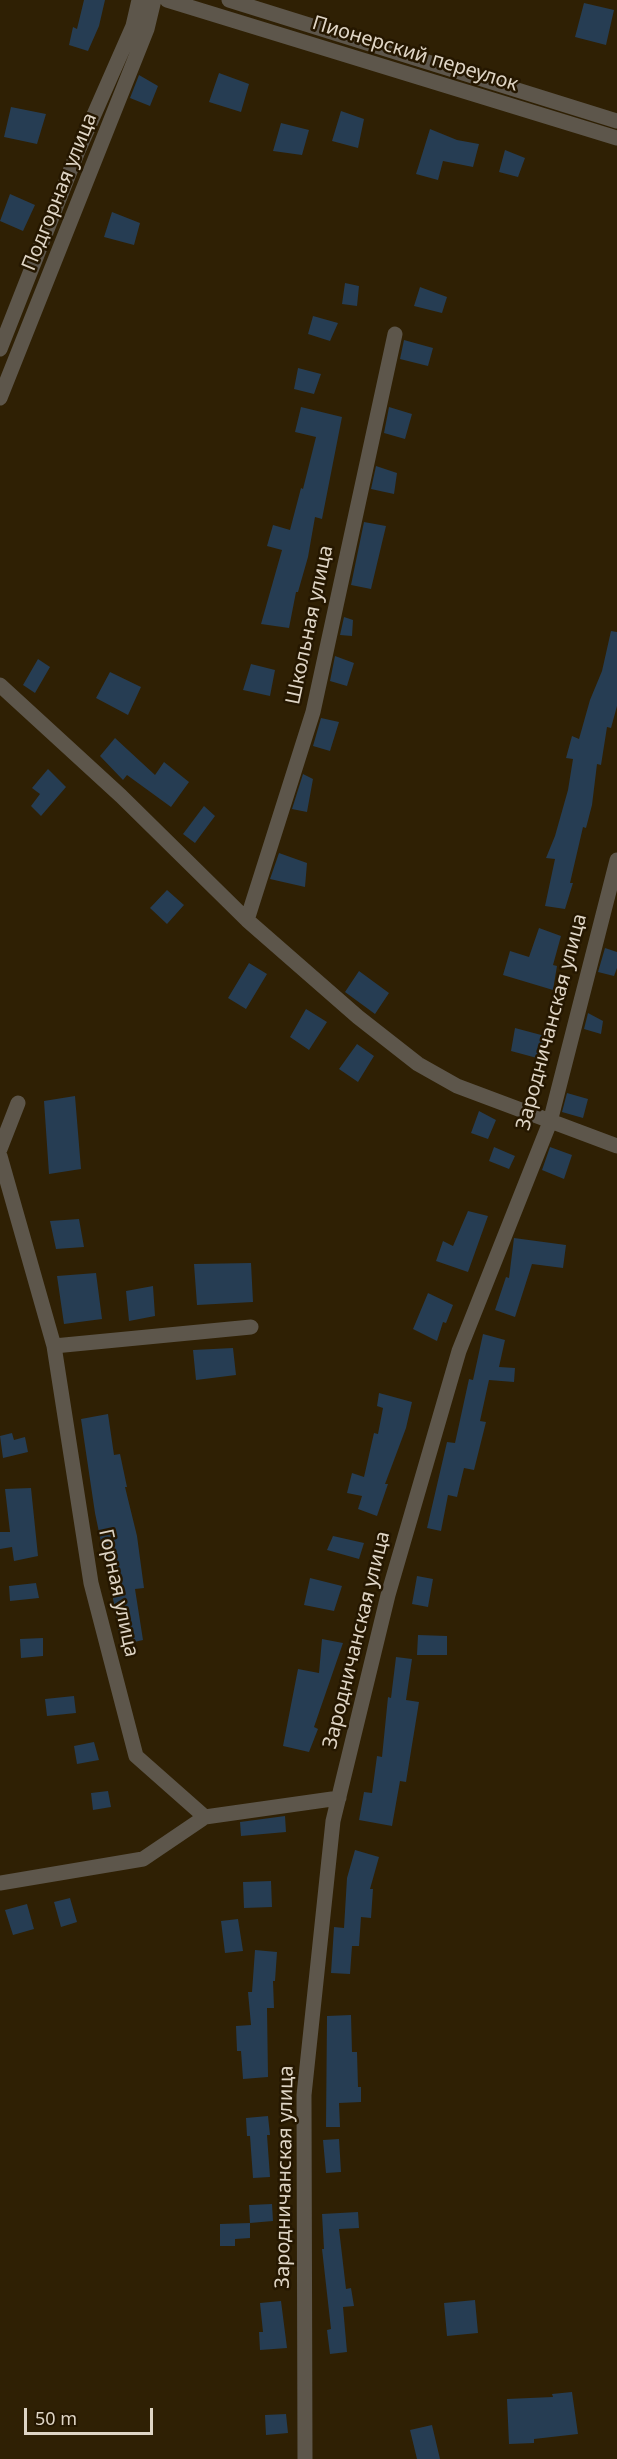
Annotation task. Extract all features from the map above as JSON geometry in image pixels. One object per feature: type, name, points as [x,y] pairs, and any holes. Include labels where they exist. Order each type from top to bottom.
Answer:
[{"type":"street","name":"Подгорная улица","points":[[0,349],[78,151],[133,26],[139,0]]},
{"type":"street","name":"Подгорная улица","points":[[0,398],[147,29],[154,0]]},
{"type":"street","name":"Пионерский переулок","points":[[167,0],[617,138]]},
{"type":"street","name":"Пионерский переулок","points":[[229,0],[617,121]]},
{"type":"street","name":"Школьная улица","points":[[247,920],[313,712],[395,334]]},
{"type":"street","points":[[0,685],[121,796],[247,920],[358,1017],[418,1064],[457,1086],[617,1146]]},
{"type":"street","name":"Зародничанская улица","points":[[305,2459],[304,2095],[333,1821],[388,1594],[459,1351],[550,1122],[617,860]]},
{"type":"street","points":[[0,1149],[18,1103]]},
{"type":"street","name":"Горная улица","points":[[0,1156],[54,1346],[91,1583],[136,1756],[206,1817]]},
{"type":"street","points":[[54,1346],[251,1327]]},
{"type":"street","points":[[0,1883],[143,1859],[206,1817],[339,1798]]},
{"type":"building","points":[[84,0],[105,0],[99,26],[88,51],[69,45],[73,27],[77,29]]},
{"type":"building","points":[[584,3],[614,10],[606,45],[575,37]]},
{"type":"building","points":[[219,73],[249,84],[241,112],[209,102]]},
{"type":"building","points":[[139,75],[158,86],[150,106],[130,98]]},
{"type":"building","points":[[11,107],[46,114],[37,144],[4,137]]},
{"type":"building","points":[[341,111],[364,119],[358,148],[332,141]]},
{"type":"building","points":[[281,123],[309,130],[302,155],[273,151]]},
{"type":"building","points":[[430,129],[457,140],[479,144],[473,167],[443,161],[438,180],[416,174]]},
{"type":"building","points":[[505,150],[525,158],[518,177],[499,172]]},
{"type":"building","points":[[10,194],[35,205],[23,231],[0,221]]},
{"type":"building","points":[[112,212],[140,223],[134,245],[104,237]]},
{"type":"building","points":[[345,283],[359,286],[357,306],[342,304]]},
{"type":"building","points":[[420,287],[447,297],[442,313],[414,306]]},
{"type":"building","points":[[313,316],[338,323],[330,341],[308,334]]},
{"type":"building","points":[[404,340],[433,348],[428,366],[400,359]]},
{"type":"building","points":[[298,368],[321,374],[314,394],[294,389]]},
{"type":"building","points":[[301,407],[342,417],[322,519],[315,517],[308,557],[298,592],[296,592],[289,628],[261,624],[282,550],[267,546],[273,525],[290,530],[316,437],[295,432]]},
{"type":"building","points":[[389,407],[412,414],[405,439],[384,433]]},
{"type":"building","points":[[376,466],[397,473],[394,494],[371,489]]},
{"type":"building","points":[[364,522],[386,526],[371,589],[351,585]]},
{"type":"building","points":[[344,617],[353,620],[352,636],[340,635]]},
{"type":"building","points":[[611,631],[617,632],[617,706],[611,728],[607,727],[601,765],[597,764],[592,805],[586,828],[583,827],[570,883],[573,883],[565,909],[545,906],[555,859],[546,858],[568,790],[573,759],[566,758],[572,736],[579,739],[590,700],[602,671]]},
{"type":"building","points":[[335,656],[354,663],[347,686],[330,681]]},
{"type":"building","points":[[38,659],[50,667],[35,693],[23,685]]},
{"type":"building","points":[[251,664],[275,670],[270,696],[243,690]]},
{"type":"building","points":[[110,672],[141,687],[128,715],[96,698]]},
{"type":"building","points":[[321,718],[339,722],[330,751],[313,746]]},
{"type":"building","points":[[115,738],[155,775],[164,762],[189,782],[171,807],[127,775],[123,780],[100,756]]},
{"type":"building","points":[[48,769],[66,787],[41,816],[31,806],[40,794],[32,788]]},
{"type":"building","points":[[303,774],[313,779],[307,812],[292,809]]},
{"type":"building","points":[[204,806],[215,816],[195,843],[183,834]]},
{"type":"building","points":[[279,853],[307,863],[305,887],[270,879]]},
{"type":"building","points":[[167,890],[184,905],[167,924],[150,908]]},
{"type":"building","points":[[539,928],[561,936],[553,965],[557,966],[553,990],[503,975],[510,951],[529,957]]},
{"type":"building","points":[[605,948],[617,952],[617,968],[614,976],[598,972]]},
{"type":"building","points":[[249,963],[267,974],[246,1009],[228,998]]},
{"type":"building","points":[[359,971],[389,993],[375,1014],[345,992]]},
{"type":"building","points":[[306,1009],[327,1022],[309,1050],[290,1037]]},
{"type":"building","points":[[588,1013],[603,1021],[601,1034],[584,1029]]},
{"type":"building","points":[[515,1028],[545,1036],[537,1058],[511,1051]]},
{"type":"building","points":[[357,1044],[374,1056],[358,1082],[339,1069]]},
{"type":"building","points":[[567,1093],[588,1099],[583,1118],[562,1112]]},
{"type":"building","points":[[75,1096],[81,1169],[49,1174],[44,1101]]},
{"type":"building","points":[[479,1111],[496,1120],[488,1139],[471,1133]]},
{"type":"building","points":[[494,1147],[515,1156],[509,1169],[489,1161]]},
{"type":"building","points":[[550,1147],[572,1155],[564,1179],[542,1170]]},
{"type":"building","points":[[468,1211],[488,1216],[468,1272],[436,1261],[443,1241],[453,1246]]},
{"type":"building","points":[[79,1219],[84,1247],[56,1249],[50,1221]]},
{"type":"building","points":[[514,1238],[566,1245],[563,1268],[532,1264],[515,1317],[495,1310],[506,1277],[509,1278]]},
{"type":"building","points":[[251,1263],[253,1302],[197,1305],[194,1264]]},
{"type":"building","points":[[96,1273],[102,1319],[64,1324],[57,1276]]},
{"type":"building","points":[[153,1286],[155,1316],[129,1321],[126,1291]]},
{"type":"building","points":[[428,1293],[453,1305],[446,1323],[443,1322],[437,1341],[413,1329]]},
{"type":"building","points":[[483,1334],[505,1340],[499,1367],[515,1368],[514,1382],[489,1380],[480,1421],[486,1422],[474,1470],[464,1468],[457,1497],[448,1495],[441,1531],[427,1528],[447,1442],[455,1443],[469,1379],[473,1380]]},
{"type":"building","points":[[233,1348],[236,1375],[196,1380],[193,1350]]},
{"type":"building","points":[[379,1393],[412,1402],[406,1428],[385,1484],[388,1484],[377,1516],[358,1509],[362,1496],[347,1493],[352,1473],[364,1477],[374,1433],[378,1434],[383,1408],[377,1406]]},
{"type":"building","points":[[108,1414],[114,1455],[120,1454],[127,1487],[125,1487],[137,1536],[144,1588],[135,1589],[143,1640],[121,1645],[103,1541],[101,1542],[95,1513],[81,1419]]},
{"type":"building","points":[[12,1433],[14,1440],[25,1437],[28,1452],[3,1458],[0,1436]]},
{"type":"building","points":[[31,1488],[38,1556],[14,1561],[12,1547],[0,1549],[0,1532],[10,1532],[5,1489]]},
{"type":"building","points":[[333,1536],[364,1543],[359,1559],[327,1550]]},
{"type":"building","points":[[417,1576],[433,1579],[428,1607],[412,1604]]},
{"type":"building","points":[[310,1578],[342,1586],[334,1611],[304,1605]]},
{"type":"building","points":[[36,1583],[39,1598],[10,1601],[9,1586]]},
{"type":"building","points":[[418,1635],[447,1636],[447,1655],[417,1655]]},
{"type":"building","points":[[43,1638],[43,1656],[21,1658],[20,1639]]},
{"type":"building","points":[[322,1639],[343,1643],[314,1727],[318,1729],[309,1752],[283,1746],[298,1669],[319,1673]]},
{"type":"building","points":[[396,1657],[412,1659],[406,1700],[419,1702],[406,1782],[400,1781],[392,1826],[359,1820],[364,1792],[372,1793],[377,1756],[382,1757],[388,1697],[391,1698]]},
{"type":"building","points":[[74,1696],[76,1713],[47,1716],[45,1699]]},
{"type":"building","points":[[94,1742],[99,1760],[77,1764],[74,1746]]},
{"type":"building","points":[[108,1791],[111,1807],[93,1810],[91,1793]]},
{"type":"building","points":[[285,1816],[286,1832],[241,1836],[240,1822]]},
{"type":"building","points":[[355,1850],[379,1857],[370,1889],[373,1889],[371,1918],[361,1917],[359,1946],[352,1946],[350,1974],[331,1973],[334,1927],[344,1928],[347,1878]]},
{"type":"building","points":[[271,1881],[272,1907],[244,1908],[243,1882]]},
{"type":"building","points":[[70,1898],[77,1922],[61,1927],[54,1902]]},
{"type":"building","points":[[27,1904],[34,1929],[13,1935],[5,1910]]},
{"type":"building","points":[[238,1919],[243,1951],[225,1953],[221,1921]]},
{"type":"building","points":[[255,1950],[277,1952],[275,1981],[273,1981],[274,2008],[267,2008],[268,2077],[243,2079],[241,2051],[237,2051],[236,2026],[251,2025],[248,1992],[252,1992]]},
{"type":"building","points":[[351,2015],[352,2052],[357,2052],[361,2102],[339,2103],[340,2127],[326,2127],[327,2016]]},
{"type":"building","points":[[268,2116],[270,2177],[253,2178],[250,2136],[247,2136],[246,2118]]},
{"type":"building","points":[[339,2139],[341,2172],[326,2173],[323,2140]]},
{"type":"building","points":[[272,2204],[273,2221],[250,2223],[249,2205]]},
{"type":"building","points":[[358,2212],[359,2228],[339,2229],[346,2289],[351,2288],[354,2306],[343,2307],[347,2352],[330,2354],[327,2330],[331,2329],[322,2249],[324,2249],[322,2214]]},
{"type":"building","points":[[250,2223],[250,2238],[235,2239],[235,2246],[220,2246],[220,2224]]},
{"type":"building","points":[[475,2300],[478,2333],[447,2336],[444,2303]]},
{"type":"building","points":[[281,2301],[287,2348],[260,2350],[259,2332],[263,2332],[260,2303]]},
{"type":"building","points":[[572,2392],[578,2434],[534,2439],[534,2443],[509,2444],[507,2399],[553,2397],[552,2394]]},
{"type":"building","points":[[286,2414],[288,2433],[266,2435],[265,2415]]},
{"type":"building","points":[[432,2425],[440,2459],[417,2459],[410,2430]]}]
